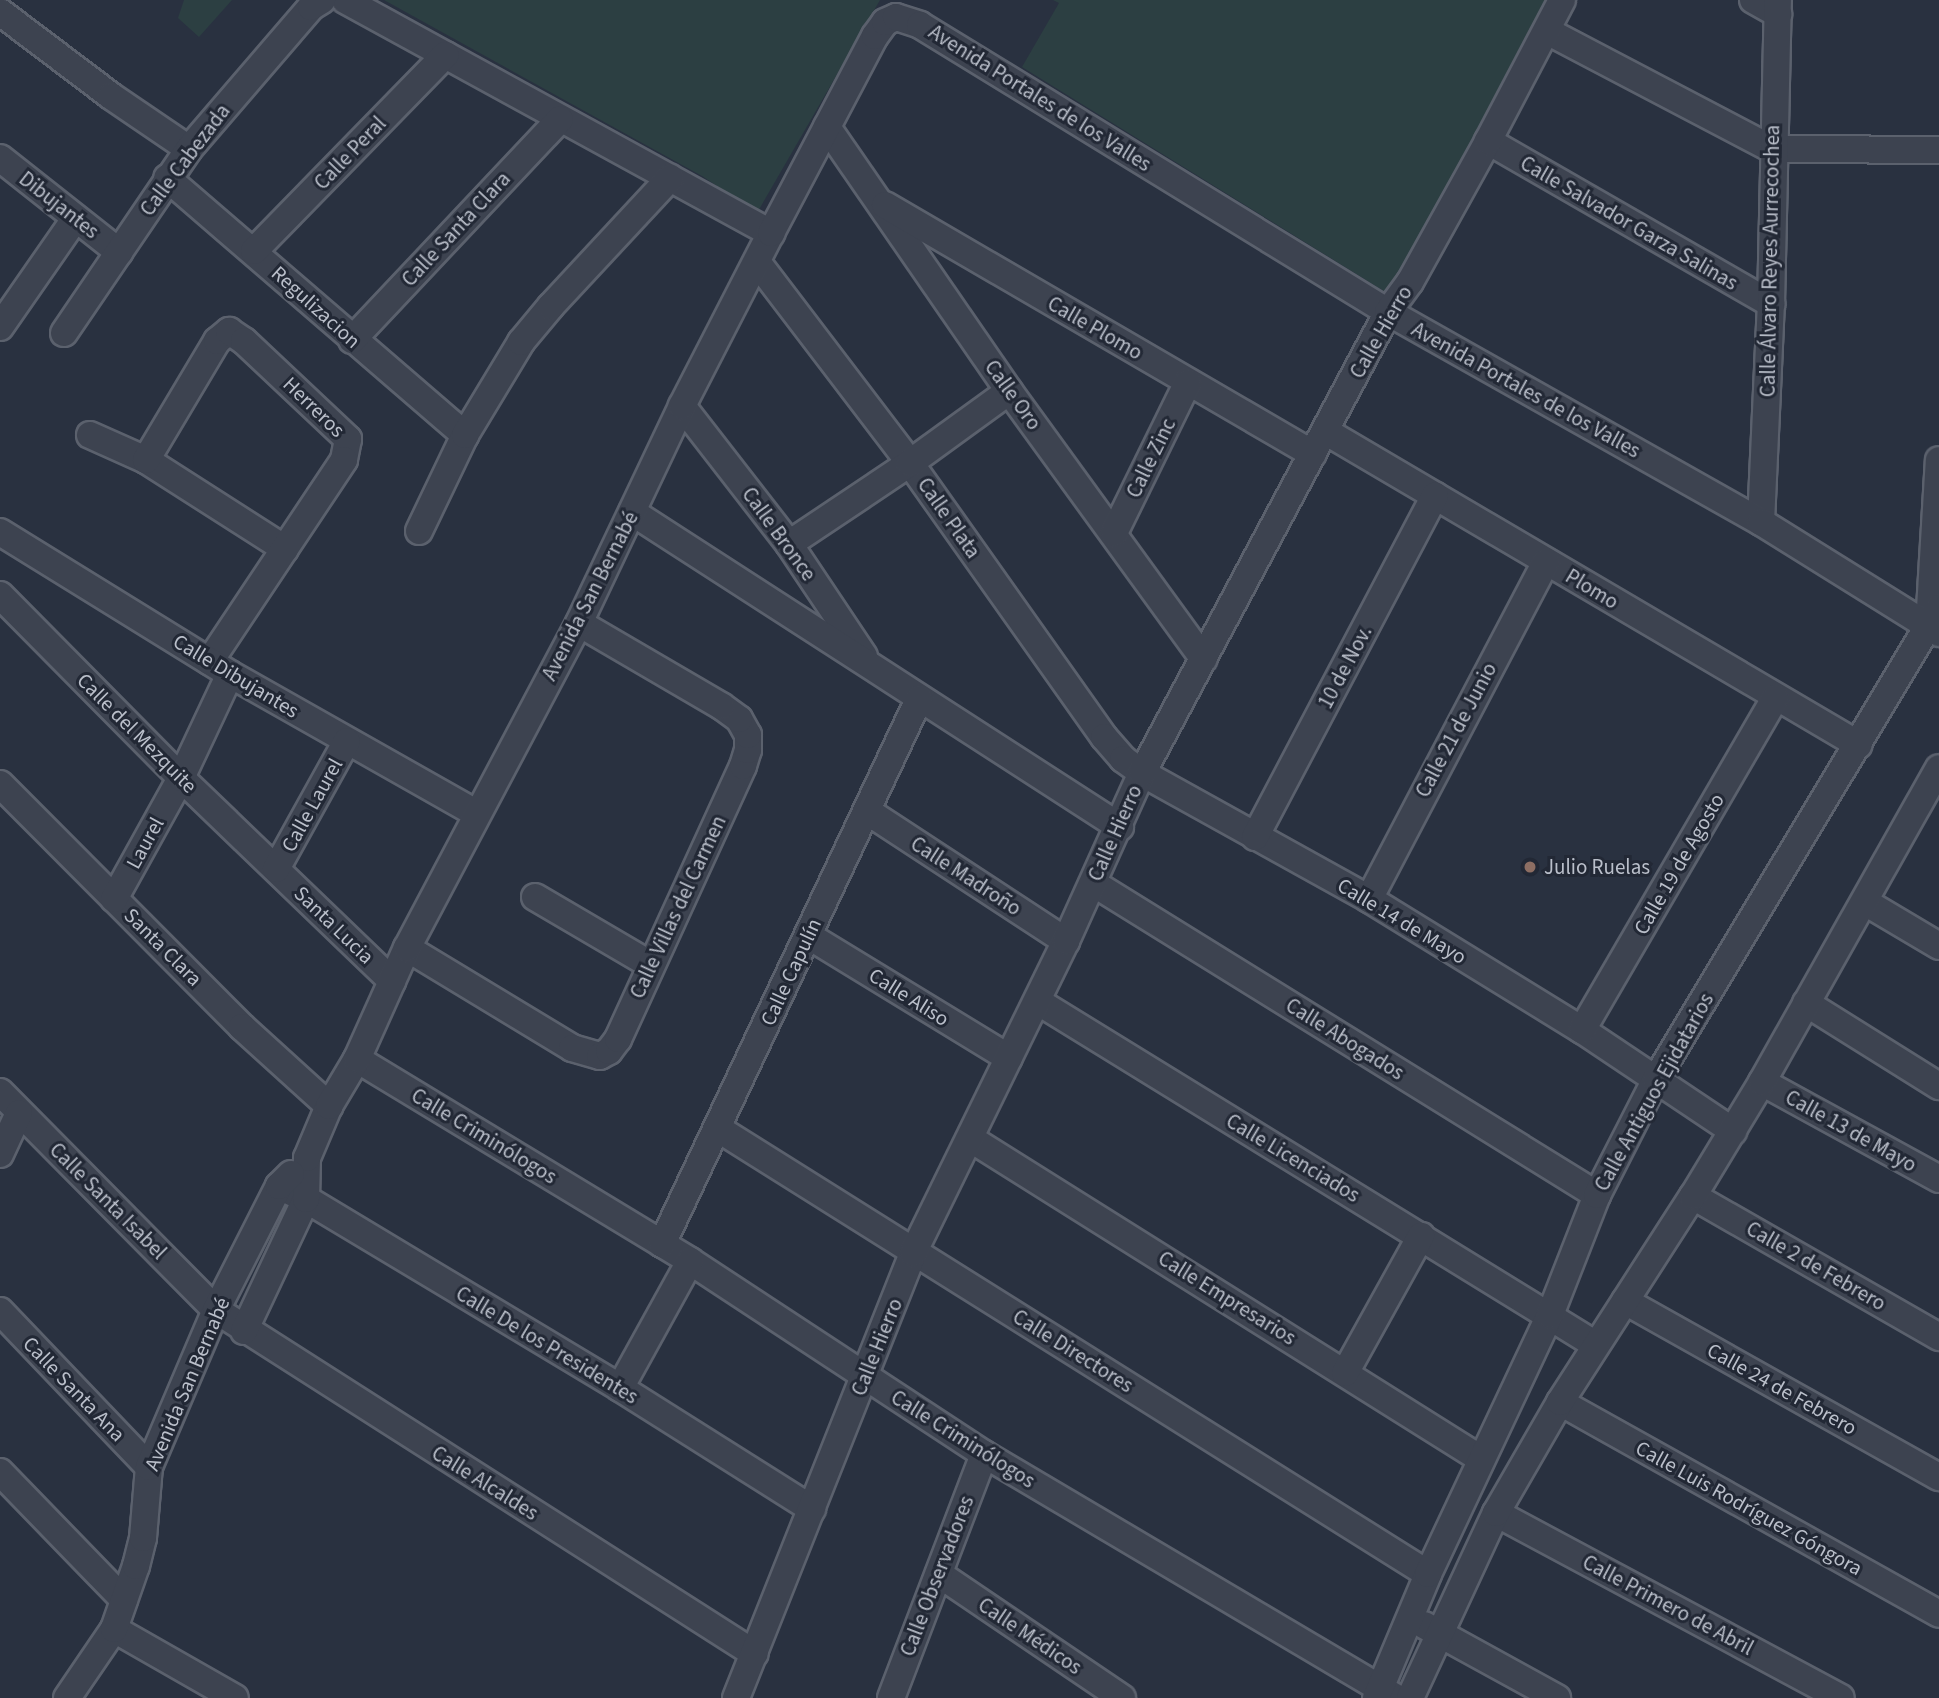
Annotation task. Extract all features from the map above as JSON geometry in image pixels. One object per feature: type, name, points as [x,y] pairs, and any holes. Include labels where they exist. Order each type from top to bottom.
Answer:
[{"type":"street","name":"Calle Cabezada","points":[[64,333],[189,149],[311,8],[322,0]]},
{"type":"street","name":"Calle Hierro","points":[[736,1698],[913,1253],[1066,941],[1120,827],[1142,773],[1388,312],[1410,282],[1562,0]]},
{"type":"street","points":[[1753,0],[1778,7]]},
{"type":"street","points":[[351,3],[771,233]]},
{"type":"street","name":"Calle Álvaro Reyes Aurrecochea","points":[[1761,522],[1771,304],[1772,149],[1778,7]]},
{"type":"street","points":[[0,12],[111,96],[189,149]]},
{"type":"street","name":"Avenida Portales de los Valles","points":[[875,36],[885,22],[895,17],[920,25],[1388,312],[1936,623]]},
{"type":"street","points":[[1547,31],[1772,149],[1939,150]]},
{"type":"street","name":"Avenida San Bernabé","points":[[244,1331],[306,1199],[307,1158],[329,1106],[356,1059],[407,948],[476,813],[579,622],[682,406],[875,36]]},
{"type":"street","name":"Calle Peral","points":[[254,251],[445,55]]},
{"type":"street","name":"Calle Santa Clara","points":[[352,340],[559,119]]},
{"type":"street","name":"Calle Oro","points":[[827,127],[1009,391],[1204,659]]},
{"type":"street","name":"Calle Salvador Garza Salinas","points":[[1488,141],[1771,304]]},
{"type":"street","name":"Dibujantes","points":[[0,158],[119,252]]},
{"type":"street","name":"Regulizacion","points":[[167,178],[465,435]]},
{"type":"street","points":[[419,531],[465,435],[522,342],[670,178]]},
{"type":"street","name":"Calle Plomo","points":[[876,200],[1313,454]]},
{"type":"street","points":[[0,327],[75,219]]},
{"type":"street","name":"Calle Plata","points":[[757,262],[910,463],[1104,737],[1123,759],[1142,773]]},
{"type":"street","name":"Herreros","points":[[146,460],[217,341],[229,331],[348,439],[344,460],[285,549],[220,667]]},
{"type":"street","name":"Calle Zinc","points":[[1114,533],[1188,382]]},
{"type":"street","points":[[789,544],[910,463],[1009,391]]},
{"type":"street","name":"Calle Bronce","points":[[682,406],[789,544],[871,666]]},
{"type":"street","name":"Plomo","points":[[1325,431],[1859,745]]},
{"type":"street","points":[[90,435],[146,460],[285,549]]},
{"type":"street","name":"Calle Antiguos Ejidatarios","points":[[1384,1695],[1428,1574],[1550,1315],[1597,1195],[1657,1079],[1936,623],[1939,460]]},
{"type":"street","name":"10 de Nov.","points":[[1255,837],[1435,496]]},
{"type":"street","name":"Calle Bronce","points":[[632,512],[1120,827]]},
{"type":"street","name":"Calle Dibujantes","points":[[0,532],[220,667],[476,813]]},
{"type":"street","name":"Calle 21 de Junio","points":[[1368,899],[1546,562]]},
{"type":"street","name":"Calle del Mezquite","points":[[0,595],[181,778],[276,869]]},
{"type":"street","name":"Calle Villas del Carmen","points":[[407,948],[572,1048],[600,1056],[609,1051],[618,1039],[743,766],[748,750],[748,735],[739,719],[721,706],[579,622]]},
{"type":"street","name":"Laurel","points":[[114,899],[181,778],[220,667]]},
{"type":"street","name":"Calle 19 de Agosto","points":[[1582,1030],[1775,698]]},
{"type":"street","name":"Calle Capulín","points":[[662,1244],[919,699]]},
{"type":"street","name":"Calle Laurel","points":[[276,869],[347,741]]},
{"type":"street","name":"Calle 14 de Mayo","points":[[1142,773],[1368,899],[1582,1030],[1733,1131]]},
{"type":"street","points":[[1410,1698],[1496,1513],[1560,1402],[1693,1196],[1762,1083],[1936,781]]},
{"type":"street","name":"Santa Clara","points":[[0,784],[242,1027],[329,1106]]},
{"type":"street","name":"Calle Madroño","points":[[867,811],[1066,941]]},
{"type":"street","name":"Santa Lucia","points":[[276,869],[392,981]]},
{"type":"street","name":"Calle Abogados","points":[[1093,883],[1597,1195]]},
{"type":"street","points":[[535,897],[651,965]]},
{"type":"street","points":[[1865,902],[1939,946]]},
{"type":"street","name":"Calle Aliso","points":[[809,936],[1009,1058]]},
{"type":"street","name":"Calle Licenciados","points":[[1037,1001],[1596,1345]]},
{"type":"street","points":[[1806,1003],[1939,1086]]},
{"type":"street","name":"Calle Criminólogos","points":[[356,1059],[690,1261],[984,1454],[1384,1695]]},
{"type":"street","name":"Calle 13 de Mayo","points":[[1762,1083],[1939,1179]]},
{"type":"street","name":"Calle Santa Isabel","points":[[0,1093],[216,1310]]},
{"type":"street","points":[[0,1154],[19,1113]]},
{"type":"street","name":"Calle Directores","points":[[717,1128],[1428,1574]]},
{"type":"street","name":"Calle Empresarios","points":[[971,1139],[1481,1459]]},
{"type":"street","name":"Avenida San Bernabé","points":[[67,1698],[114,1629],[143,1538],[149,1466],[216,1310],[279,1186],[307,1158]]},
{"type":"street","name":"Calle De los Presidentes","points":[[279,1186],[306,1199],[620,1388],[812,1509]]},
{"type":"street","name":"Calle 2 de Febrero","points":[[1693,1196],[1939,1337]]},
{"type":"street","points":[[1345,1373],[1421,1236]]},
{"type":"street","points":[[620,1388],[690,1261]]},
{"type":"street","name":"Calle 24 de Febrero","points":[[1625,1301],[1939,1477]]},
{"type":"street","name":"Calle Alcaldes","points":[[216,1310],[244,1331],[755,1654]]},
{"type":"street","name":"Calle Santa Ana","points":[[0,1311],[149,1466]]},
{"type":"street","name":"Calle Luis Rodríguez Góngora","points":[[1560,1402],[1939,1615]]},
{"type":"street","name":"Calle Observadores","points":[[891,1698],[984,1454]]},
{"type":"street","points":[[0,1472],[124,1600]]},
{"type":"street","name":"Calle Primero de Abril","points":[[1496,1513],[1840,1698]]},
{"type":"street","name":"Calle Médicos","points":[[939,1574],[1122,1698]]},
{"type":"street","points":[[1410,1619],[1557,1698]]},
{"type":"street","points":[[114,1629],[227,1696]]},
{"type":"shaded area","points":[[184,0],[232,0],[199,37],[178,18]]},
{"type":"shaded area","points":[[384,0],[880,0],[757,213],[702,176]]},
{"type":"shaded area","points":[[1053,0],[1553,0],[1427,233],[1387,293],[1022,67],[1059,3]]},
{"type":"place","name":"Julio Ruelas","points":[[1530,867]]}]
